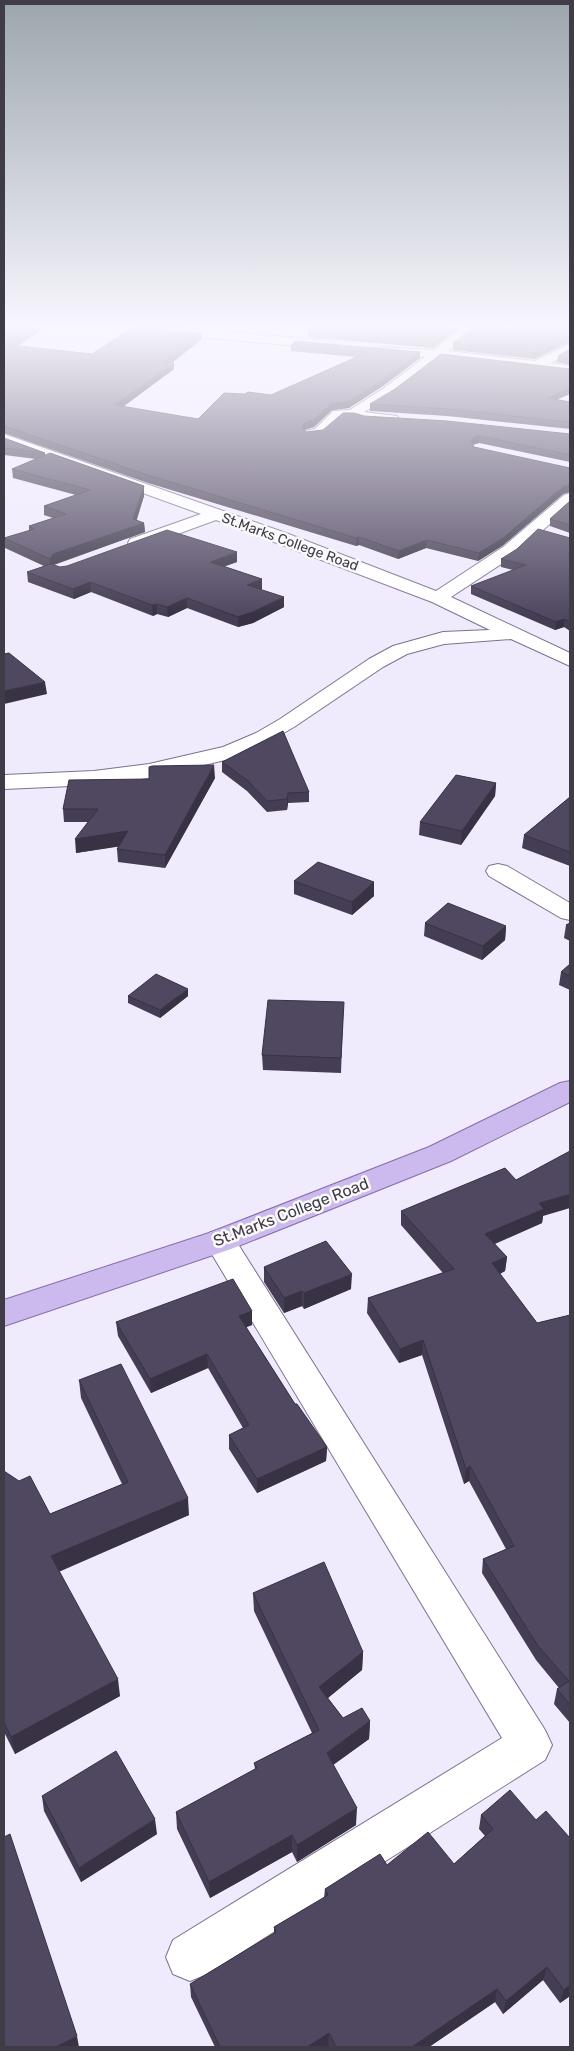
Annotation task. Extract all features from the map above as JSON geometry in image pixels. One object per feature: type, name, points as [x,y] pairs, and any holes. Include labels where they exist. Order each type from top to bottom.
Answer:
[{"type":"main road","name":"St.Marks College Road","points":[[4,1313],[220,1241],[440,1154],[570,1090]]},
{"type":"street","points":[[311,434],[319,433],[328,424]]},
{"type":"street","name":"St.Marks College Road","points":[[4,438],[280,537],[438,598],[570,660]]},
{"type":"street","points":[[438,598],[509,551],[570,498]]},
{"type":"street","points":[[125,547],[217,514]]},
{"type":"street","points":[[534,529],[552,535]]},
{"type":"street","points":[[4,782],[94,778],[149,771],[230,752],[287,724],[376,662],[400,650],[443,638],[517,634]]},
{"type":"street","points":[[498,871],[570,913]]},
{"type":"street","points":[[190,1957],[530,1745],[220,1241]]},
{"type":"building","points":[[4,424],[304,424],[302,428],[306,432],[323,430],[330,424],[473,424],[570,434],[570,455],[480,436],[474,437],[471,441],[474,447],[570,468],[570,484],[564,486],[503,538],[479,553],[427,540],[399,551],[359,537],[356,538],[148,475],[4,426]]},
{"type":"building","points":[[4,438],[45,453],[4,448]]},
{"type":"building","points":[[50,453],[144,486],[133,519],[144,523],[53,554],[50,559],[4,538],[34,529],[29,526],[66,514],[44,506],[90,490],[12,469]]},
{"type":"building","points":[[570,501],[570,525],[550,519]]},
{"type":"building","points":[[538,529],[570,538],[570,622],[564,619],[556,622],[471,586],[526,565],[501,559],[517,549]]},
{"type":"building","points":[[167,530],[237,552],[210,562],[262,579],[247,585],[284,597],[238,617],[187,598],[167,607],[157,604],[152,605],[90,582],[73,589],[27,572],[51,564],[60,567],[67,566]]},
{"type":"building","points":[[9,653],[45,682],[4,691],[4,654]]},
{"type":"building","points":[[283,731],[309,792],[288,793],[287,799],[267,801],[247,780],[222,762]]},
{"type":"building","points":[[214,765],[165,855],[117,849],[128,831],[75,839],[98,809],[63,809],[69,780],[149,779],[149,767],[152,766]]},
{"type":"building","points":[[456,775],[496,783],[462,831],[420,822]]},
{"type":"building","points":[[570,797],[570,852],[524,835]]},
{"type":"building","points":[[318,862],[374,882],[352,902],[294,881]]},
{"type":"building","points":[[448,903],[506,926],[483,946],[425,923]]},
{"type":"building","points":[[570,964],[570,976],[561,972]]},
{"type":"building","points":[[156,974],[188,989],[160,1010],[128,996]]},
{"type":"building","points":[[268,1000],[344,1002],[341,1058],[262,1055]]},
{"type":"building","points":[[570,1151],[570,1194],[539,1203],[544,1209],[485,1234],[507,1257],[492,1263],[537,1323],[570,1315],[570,1705],[557,1689],[569,1681],[538,1646],[483,1559],[514,1546],[470,1466],[466,1469],[423,1340],[400,1349],[368,1298],[454,1269],[401,1211],[505,1168],[516,1180]]},
{"type":"building","points":[[326,1241],[352,1274],[304,1293],[302,1291],[284,1298],[264,1267]]},
{"type":"building","points":[[233,1279],[252,1311],[239,1316],[295,1404],[297,1404],[327,1447],[257,1479],[229,1435],[249,1425],[207,1354],[150,1379],[116,1322]]},
{"type":"building","points":[[121,1364],[188,1498],[51,1556],[118,1679],[11,1737],[4,1722],[4,1471],[19,1481],[30,1476],[50,1514],[128,1482],[79,1380]]},
{"type":"building","points":[[324,1562],[363,1652],[319,1687],[343,1718],[362,1708],[370,1721],[327,1753],[357,1808],[297,1845],[292,1835],[209,1882],[176,1812],[257,1768],[254,1763],[319,1730],[253,1593]]},
{"type":"building","points":[[116,1751],[155,1819],[79,1868],[42,1796]]},
{"type":"building","points":[[510,1790],[536,1820],[546,1811],[570,1838],[570,1985],[564,1990],[547,1967],[506,2001],[497,1989],[412,2047],[336,2047],[329,2033],[307,2047],[220,2047],[190,1984],[276,1932],[274,1927],[328,1895],[325,1889],[380,1854],[387,1865],[428,1832],[454,1864],[493,1829],[481,1815]]},
{"type":"building","points":[[10,1834],[77,2036],[55,2047],[4,2047],[4,1837]]}]
